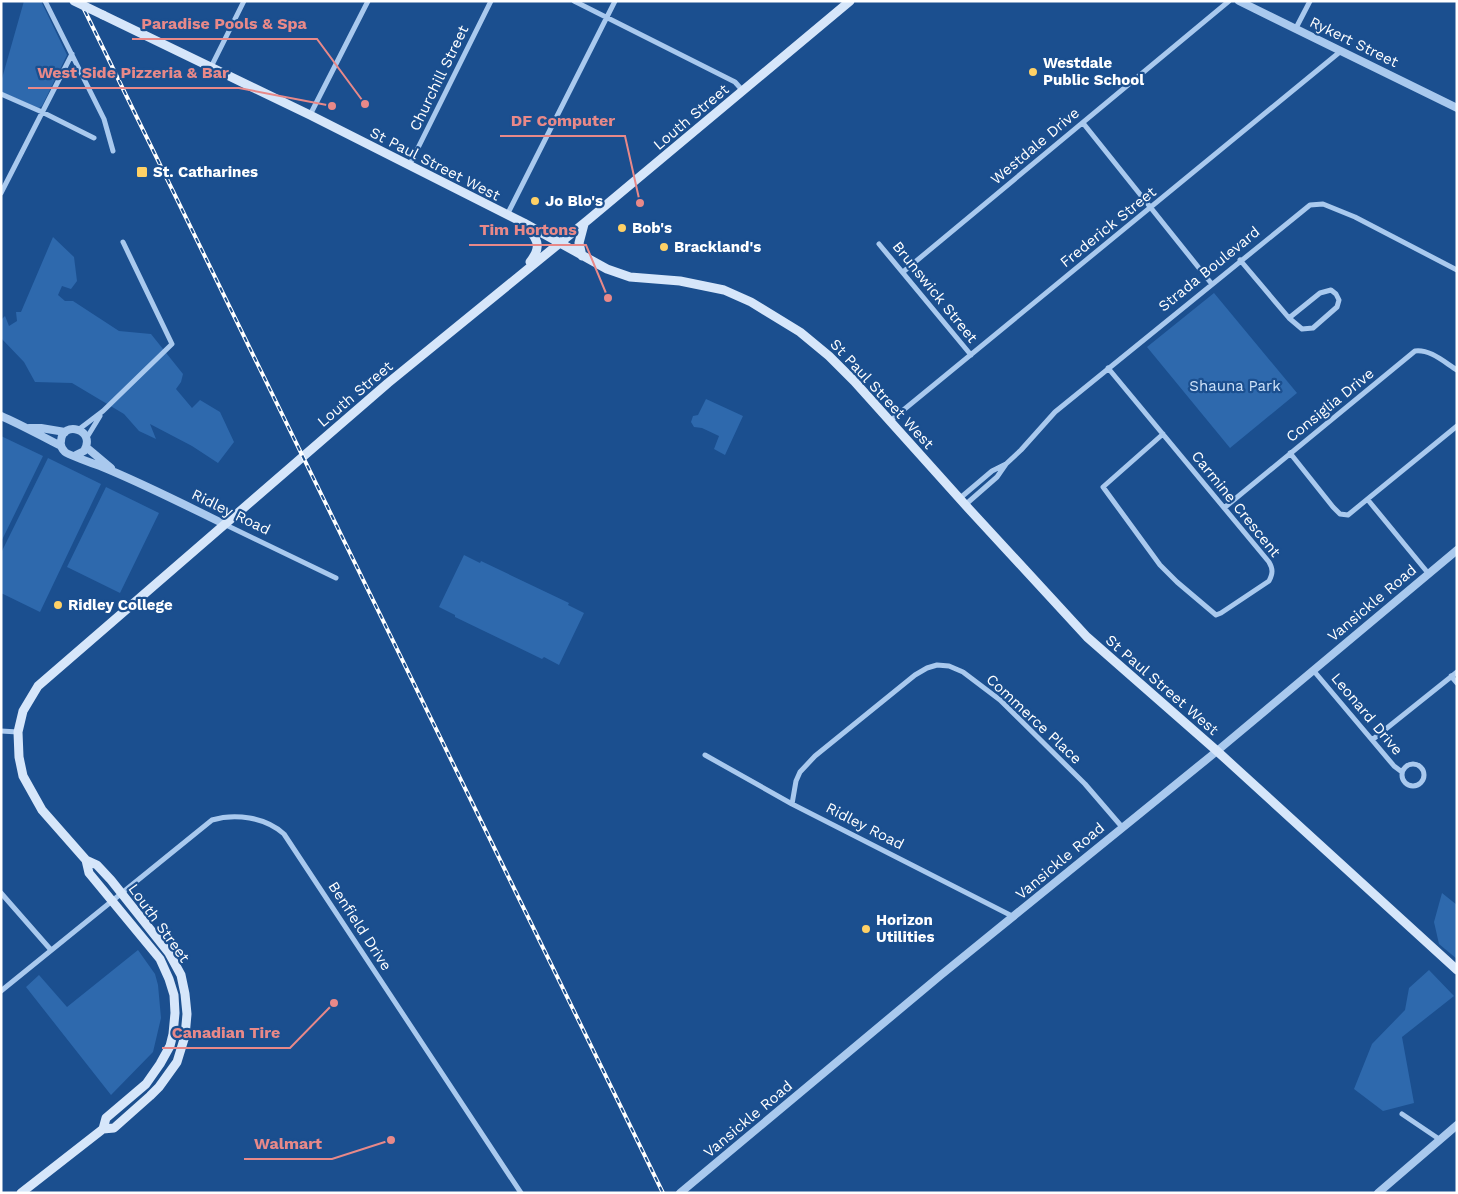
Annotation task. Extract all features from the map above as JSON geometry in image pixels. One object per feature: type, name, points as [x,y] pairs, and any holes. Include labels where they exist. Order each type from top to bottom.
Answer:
[{"type":"main road","name":"St Paul Street West","points":[[74,1],[524,223],[607,269],[630,277],[680,281],[724,290],[751,302],[800,332],[829,356],[1087,636],[1457,970]]},
{"type":"main road","name":"Louth Street","points":[[21,1193],[104,1129],[114,1128],[159,1087],[178,1059],[185,1036],[188,1014],[186,994],[180,976],[168,953],[98,865],[86,860],[42,810],[23,776],[19,757],[18,732],[23,711],[38,686],[388,383],[743,92],[850,1]]},
{"type":"main road","points":[[582,256],[579,243],[585,222]]},
{"type":"main road","points":[[518,276],[537,253],[538,249],[535,236],[524,223]]},
{"type":"main road","name":"Louth Street","points":[[86,860],[89,873],[160,959],[170,979],[174,995],[174,1034],[170,1046],[146,1084],[106,1118],[104,1129]]},
{"type":"street","points":[[45,1],[104,119],[113,151]]},
{"type":"street","points":[[211,67],[244,1]]},
{"type":"street","points":[[310,116],[368,1]]},
{"type":"street","name":"Churchill Street","points":[[409,166],[491,1]]},
{"type":"street","points":[[574,1],[735,82],[743,92]]},
{"type":"street","points":[[507,216],[615,1]]},
{"type":"street","name":"Westdale Drive","points":[[904,272],[1229,1]]},
{"type":"street","name":"Rykert Street","points":[[1239,1],[1457,108]]},
{"type":"street","points":[[1296,28],[1310,1]]},
{"type":"street","name":"Frederick Street","points":[[890,421],[1341,51]]},
{"type":"street","points":[[1,193],[72,54]]},
{"type":"street","points":[[1,94],[94,138]]},
{"type":"street","points":[[1083,123],[1211,283]]},
{"type":"street","name":"Strada Boulevard","points":[[962,502],[997,478],[1006,464],[1022,450],[1047,419],[1304,207],[1323,204],[1355,217],[1457,270]]},
{"type":"street","points":[[30,428],[65,432],[78,430],[104,411],[172,344],[123,242]]},
{"type":"street","name":"Brunswick Street","points":[[879,244],[971,355]]},
{"type":"street","points":[[1240,260],[1289,318],[1302,329],[1313,328],[1337,307],[1339,300],[1336,294],[1330,290],[1320,293],[1289,318]]},
{"type":"street","name":"Consiglia Drive","points":[[1224,508],[1415,351],[1421,350],[1428,353],[1457,370]]},
{"type":"street","name":"Carmine Crescent","points":[[1108,368],[1163,434],[1269,562],[1272,568],[1269,581],[1216,615],[1177,582],[1160,564],[1103,487],[1163,434]]},
{"type":"street","points":[[1,416],[30,428],[38,435],[61,446],[65,452],[76,456],[80,454],[104,411]]},
{"type":"street","points":[[1290,453],[1340,514],[1348,516],[1457,426]]},
{"type":"street","points":[[78,430],[82,432],[86,443]]},
{"type":"street","points":[[61,446],[61,440],[65,432]]},
{"type":"street","name":"Ridley Road","points":[[86,443],[115,471]]},
{"type":"street","name":"Ridley Road","points":[[76,456],[115,471],[336,578]]},
{"type":"street","points":[[1368,500],[1428,573]]},
{"type":"street","name":"Vansickle Road","points":[[680,1193],[941,975],[1216,751],[1457,550]]},
{"type":"street","name":"Commerce Place","points":[[792,804],[796,781],[800,772],[815,756],[915,675],[937,665],[949,666],[964,672],[1000,700],[1085,784],[1122,827]]},
{"type":"street","name":"Leonard Drive","points":[[1313,670],[1394,766],[1402,772],[1403,780],[1408,785],[1419,784],[1423,778],[1421,767],[1414,764],[1406,766],[1402,772]]},
{"type":"street","points":[[1372,740],[1457,672]]},
{"type":"street","points":[[1451,676],[1457,683]]},
{"type":"street","points":[[1,731],[18,732]]},
{"type":"street","name":"Ridley Road","points":[[705,756],[792,804],[1014,917]]},
{"type":"street","name":"Benfield Drive","points":[[1,991],[212,820],[222,817],[248,817],[276,826],[284,834],[521,1193]]},
{"type":"street","points":[[1,893],[51,950]]},
{"type":"street","points":[[1402,1114],[1439,1139]]},
{"type":"street","points":[[1378,1193],[1457,1124]]},
{"type":"green space","points":[[24,1],[41,1],[67,55],[42,106],[39,108],[1,92],[1,82]]},
{"type":"green space","points":[[53,237],[74,257],[77,281],[71,289],[62,286],[58,295],[65,301],[73,301],[119,331],[151,334],[183,374],[181,382],[176,389],[192,408],[200,400],[220,412],[234,442],[218,463],[192,446],[150,424],[156,439],[139,431],[124,414],[72,383],[35,382],[24,362],[1,338],[1,320],[5,316],[9,326],[17,321],[16,312],[21,312]]},
{"type":"green space","name":"Shauna Park","points":[[1214,293],[1297,393],[1230,448],[1147,347]]},
{"type":"green space","points":[[706,399],[743,416],[725,455],[714,449],[719,436],[702,428],[694,427],[691,422],[693,416],[698,415]]},
{"type":"green space","points":[[1,436],[43,456],[1,542]]},
{"type":"green space","points":[[48,458],[101,484],[40,612],[1,593],[1,553]]},
{"type":"green space","points":[[106,487],[159,513],[120,593],[67,567]]},
{"type":"green space","points":[[464,555],[480,563],[481,561],[569,603],[568,605],[584,613],[559,665],[544,657],[542,659],[455,617],[455,615],[439,607]]},
{"type":"green space","points":[[1442,893],[1457,905],[1457,959],[1439,944],[1434,922]]},
{"type":"green space","points":[[138,950],[155,974],[161,1018],[153,1052],[111,1095],[26,987],[39,975],[67,1007]]},
{"type":"green space","points":[[1429,970],[1454,996],[1402,1037],[1414,1103],[1383,1111],[1354,1089],[1372,1044],[1405,1010],[1409,988]]},
{"type":"railway","points":[[80,1],[663,1193]]},
{"type":"place","name":"Westdale Public School","points":[[1033,72]]},
{"type":"place","name":"Paradise Pools & Spa","points":[[365,104]]},
{"type":"place","name":"West Side Pizzeria & Bar","points":[[332,106]]},
{"type":"place","name":"St. Catharines","points":[[142,172]]},
{"type":"place","name":"Jo Blo's","points":[[535,201]]},
{"type":"place","name":"DF Computer","points":[[640,203]]},
{"type":"place","name":"Bob's","points":[[622,228]]},
{"type":"place","name":"Brackland's","points":[[664,247]]},
{"type":"place","name":"Tim Hortons","points":[[608,298]]},
{"type":"place","name":"Ridley College","points":[[58,605]]},
{"type":"place","name":"Horizon Utilities","points":[[866,929]]},
{"type":"place","name":"Canadian Tire","points":[[334,1003]]},
{"type":"place","name":"Walmart","points":[[391,1140]]}]
